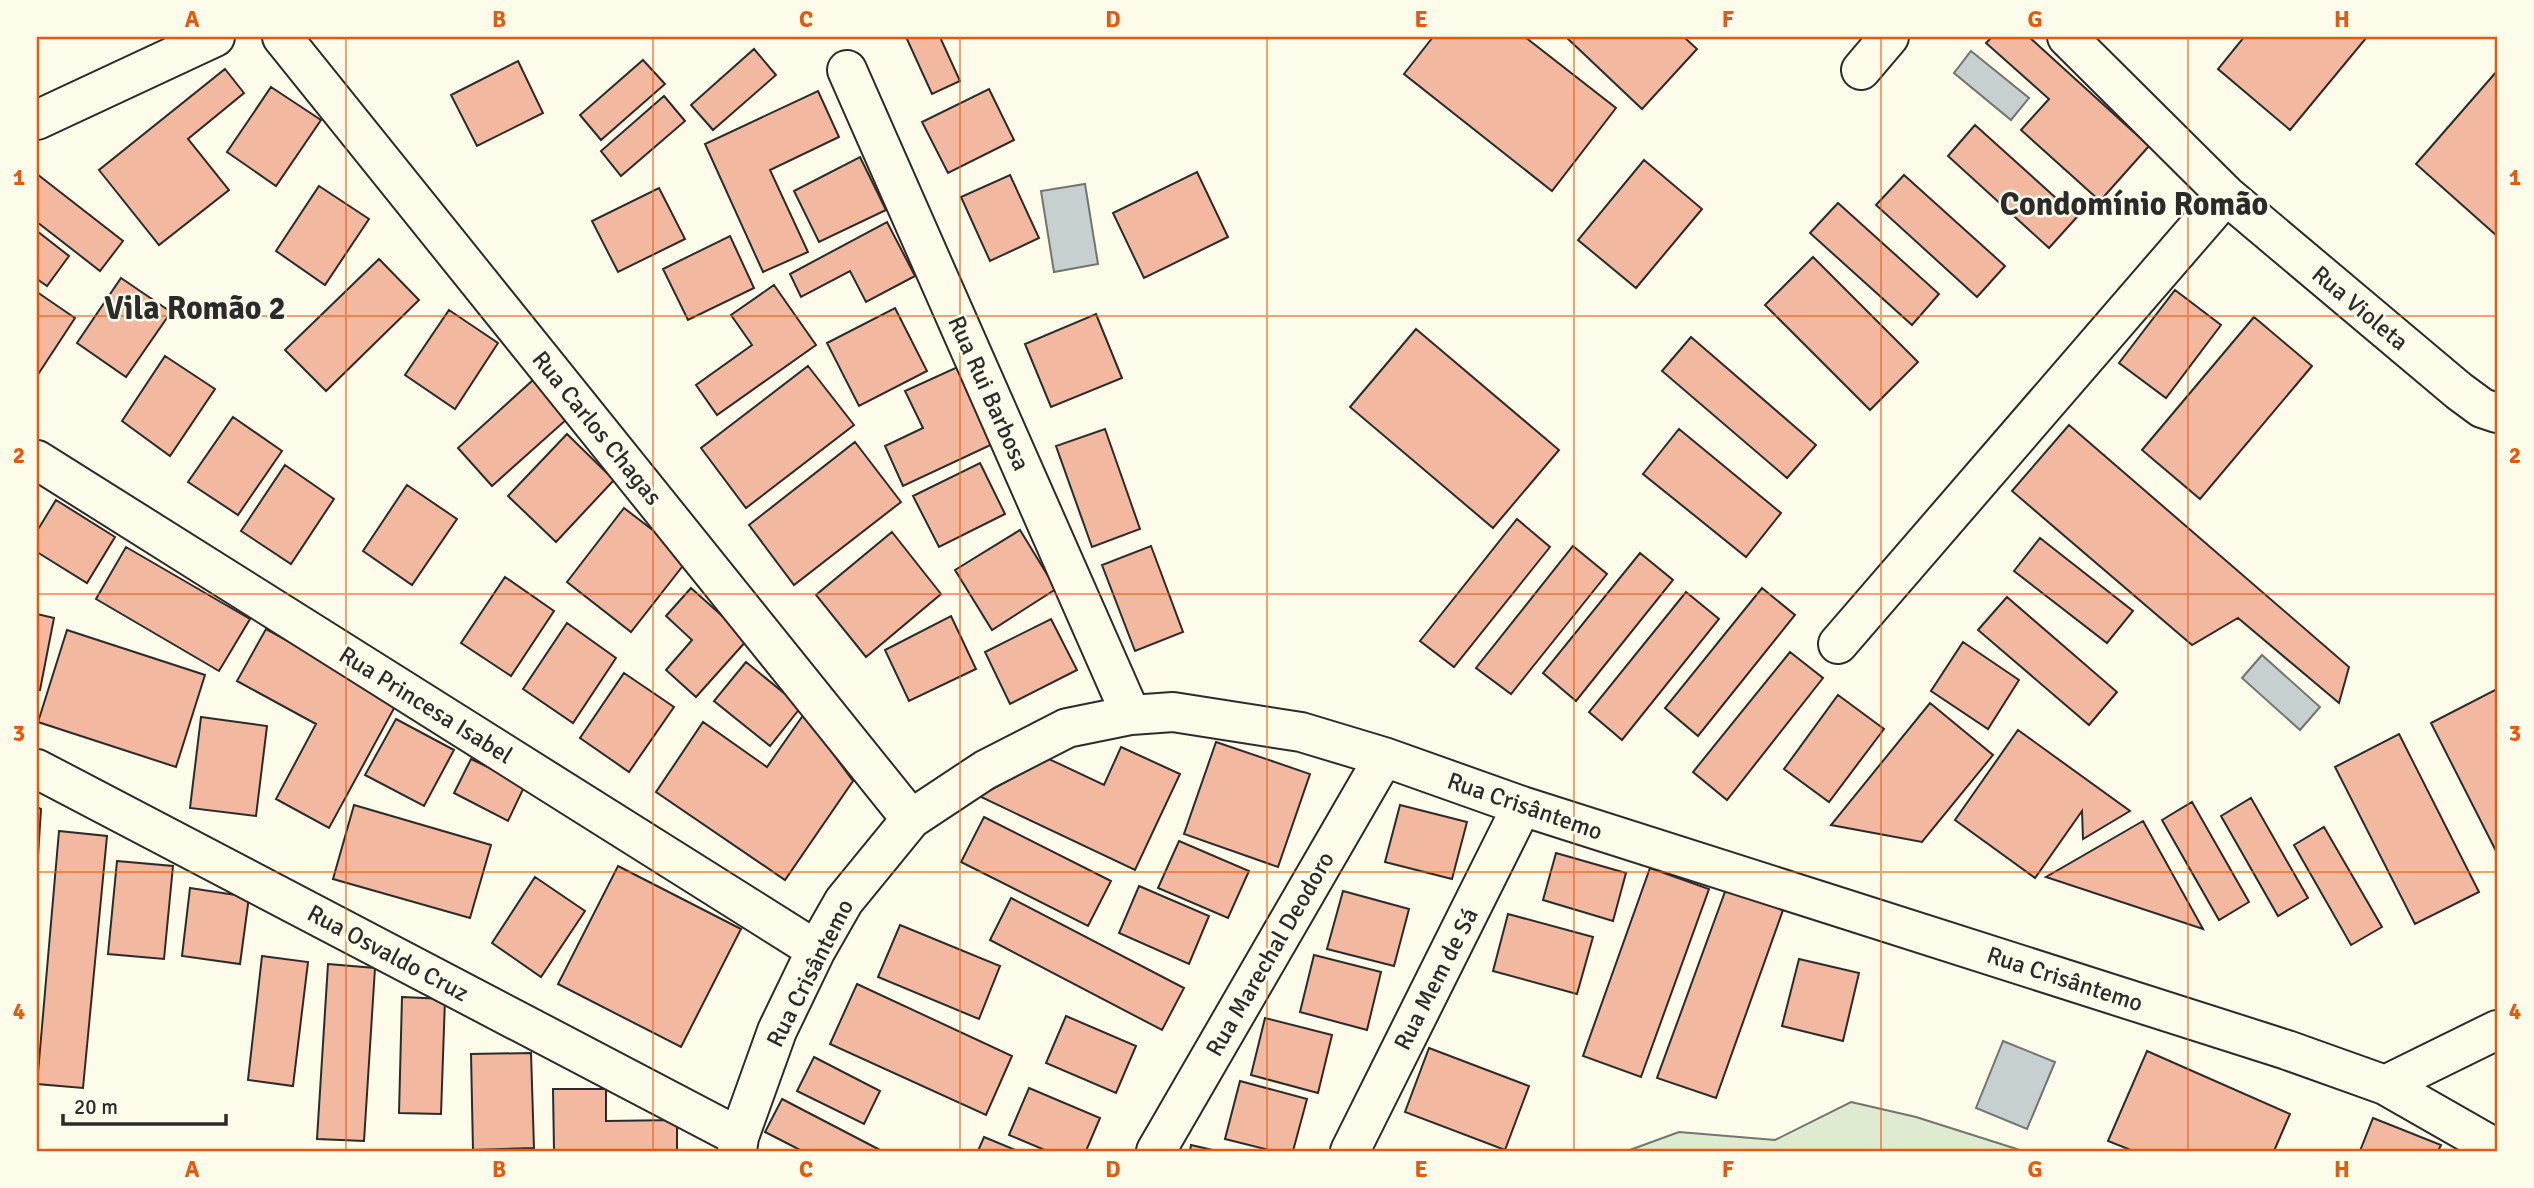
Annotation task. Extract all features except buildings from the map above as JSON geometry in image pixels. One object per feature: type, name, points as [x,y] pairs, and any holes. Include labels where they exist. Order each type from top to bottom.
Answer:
[{"type":"street","points":[[37,120],[215,37]]},
{"type":"street","name":"Rua Carlos Chagas","points":[[282,37],[911,819]]},
{"type":"street","points":[[1861,70],[1889,37]]},
{"type":"street","name":"Rua Violeta","points":[[2067,37],[2226,195],[2459,391],[2482,408],[2497,413]]},
{"type":"street","name":"Rua Rui Barbosa","points":[[848,70],[1131,715]]},
{"type":"street","points":[[1838,644],[2226,195]]},
{"type":"street","name":"Rua Princesa Isabel","points":[[37,460],[816,950]]},
{"type":"street","name":"Rua Crisântemo","points":[[738,1144],[777,1031],[816,950],[844,901],[911,819],[985,770],[1067,728],[1131,715],[1173,712],[1233,719],[1301,732],[1384,757],[1522,806],[2287,1050],[2385,1085],[2497,1149]]},
{"type":"street","name":"Rua Marechal Deodoro","points":[[1156,1151],[1384,757]]},
{"type":"street","name":"Rua Osvaldo Cruz","points":[[37,769],[738,1144]]},
{"type":"street","name":"Rua Mem de Sá","points":[[1350,1151],[1522,806]]},
{"type":"street","points":[[2385,1085],[2497,1030]]},
{"type":"green space","points":[[1851,1102],[1916,1117],[2023,1151],[1627,1151],[1679,1132],[1775,1140]]},
{"type":"shaded area","points":[[1971,51],[2029,98],[2011,120],[1954,73]]},
{"type":"shaded area","points":[[1085,184],[1098,264],[1054,272],[1041,191]]},
{"type":"shaded area","points":[[2262,655],[2320,707],[2300,730],[2242,678]]},
{"type":"shaded area","points":[[2003,1041],[2055,1062],[2027,1129],[1976,1108]]},
{"type":"district","name":"Condomínio Romão","points":[[2134,204]]},
{"type":"district","name":"Vila Romão 2","points":[[195,308]]}]
